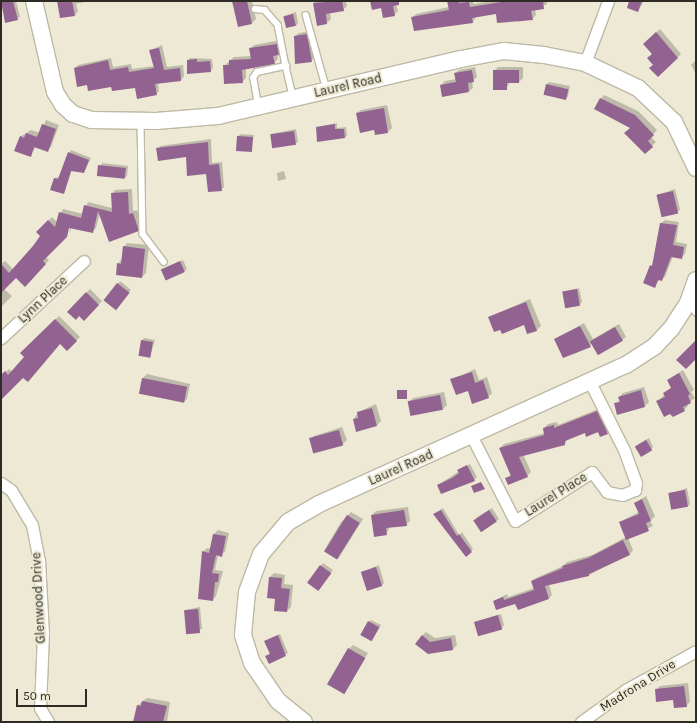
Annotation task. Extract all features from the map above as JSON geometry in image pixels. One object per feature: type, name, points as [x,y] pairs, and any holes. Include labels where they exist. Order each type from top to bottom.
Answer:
[{"type":"street","name":"Laurel Road","points":[[34,1],[56,92],[63,105],[73,114],[91,120],[141,121],[218,116],[504,51],[544,55],[585,63],[638,88],[657,104],[674,122],[696,168]]},
{"type":"street","points":[[585,63],[608,1]]},
{"type":"street","name":"Lynn Place","points":[[1,338],[84,262]]},
{"type":"street","name":"Laurel Road","points":[[304,722],[278,701],[252,663],[243,635],[247,592],[261,554],[288,522],[318,504],[472,437],[626,365],[654,347],[692,307],[696,280]]},
{"type":"street","name":"Laurel Place","points":[[472,437],[515,521],[592,472],[607,492],[622,495],[635,490],[636,483],[625,452],[590,382]]},
{"type":"street","name":"Glenwood Drive","points":[[1,483],[11,490],[32,525],[34,532],[39,560],[43,633],[40,708],[48,722]]},
{"type":"street","name":"Madrona Drive","points":[[581,722],[627,689],[696,650]]},
{"type":"lane","points":[[255,9],[265,10],[278,25],[294,98]]},
{"type":"lane","points":[[306,15],[327,90]]},
{"type":"lane","points":[[259,106],[253,78],[258,72],[286,66]]},
{"type":"lane","points":[[141,121],[142,234],[164,262]]},
{"type":"building","points":[[1,1],[13,1],[18,20],[5,23]]},
{"type":"building","points":[[57,1],[72,1],[75,16],[60,18]]},
{"type":"building","points":[[232,1],[247,1],[252,24],[238,27]]},
{"type":"building","points":[[342,1],[344,11],[326,14],[327,24],[317,26],[313,3]]},
{"type":"building","points":[[370,1],[399,1],[399,5],[393,6],[395,16],[383,18],[381,8],[372,10]]},
{"type":"building","points":[[447,1],[459,1],[459,3],[469,2],[470,7],[508,1],[543,1],[544,9],[531,11],[533,20],[497,23],[496,14],[472,18],[473,23],[414,31],[411,17],[449,10]]},
{"type":"building","points":[[629,1],[642,1],[638,12],[627,8]]},
{"type":"building","points":[[293,14],[296,26],[286,28],[283,16]]},
{"type":"building","points":[[656,32],[678,58],[658,77],[649,68],[653,65],[647,58],[652,54],[643,44]]},
{"type":"building","points":[[307,34],[312,62],[295,64],[294,36]]},
{"type":"building","points":[[277,44],[279,55],[273,56],[275,64],[242,70],[243,83],[224,84],[223,65],[229,65],[229,60],[251,59],[249,48]]},
{"type":"building","points":[[159,48],[164,70],[180,68],[181,81],[155,84],[157,95],[137,99],[135,88],[112,91],[111,87],[88,91],[87,85],[77,87],[74,68],[108,60],[110,70],[128,67],[129,72],[154,68],[149,50]]},
{"type":"building","points":[[197,59],[197,62],[210,61],[211,72],[187,74],[187,60]]},
{"type":"building","points":[[472,70],[474,82],[468,83],[469,92],[442,97],[440,85],[456,82],[454,73]]},
{"type":"building","points":[[493,70],[519,70],[519,83],[507,83],[507,90],[493,90]]},
{"type":"building","points":[[546,84],[568,89],[566,100],[544,95]]},
{"type":"building","points":[[600,98],[635,115],[654,135],[648,141],[653,147],[645,154],[624,133],[630,128],[594,109]]},
{"type":"building","points":[[384,108],[388,133],[375,135],[374,130],[360,133],[356,113]]},
{"type":"building","points":[[42,124],[56,129],[48,152],[34,147],[31,157],[14,151],[20,136],[24,138],[26,133],[37,137]]},
{"type":"building","points":[[335,124],[335,129],[344,129],[345,138],[317,142],[316,127]]},
{"type":"building","points":[[294,131],[296,145],[272,148],[270,134]]},
{"type":"building","points":[[237,136],[253,137],[252,152],[236,151]]},
{"type":"building","points":[[208,142],[209,165],[219,164],[222,191],[208,192],[206,174],[187,176],[186,157],[158,161],[156,148]]},
{"type":"building","points":[[68,152],[89,160],[84,173],[71,171],[64,194],[50,190],[54,178],[58,179]]},
{"type":"building","points":[[98,165],[126,168],[125,179],[97,176]]},
{"type":"building","points":[[673,191],[678,213],[662,217],[656,195]]},
{"type":"building","points":[[128,192],[129,214],[133,213],[139,231],[109,242],[98,211],[93,233],[69,228],[67,237],[43,261],[46,264],[25,287],[16,278],[1,293],[1,264],[9,273],[33,246],[40,236],[36,232],[48,220],[55,227],[59,212],[81,218],[84,205],[112,212],[111,193]]},
{"type":"building","points":[[660,223],[677,225],[673,245],[684,247],[682,259],[671,257],[662,281],[658,280],[655,288],[643,283],[650,265],[652,266]]},
{"type":"building","points":[[123,246],[145,249],[142,278],[116,275],[117,263],[121,264]]},
{"type":"building","points":[[180,261],[185,272],[166,281],[161,270]]},
{"type":"building","points":[[117,283],[130,293],[116,310],[103,300]]},
{"type":"building","points":[[577,289],[580,306],[565,308],[562,292]]},
{"type":"building","points":[[86,292],[99,305],[84,321],[79,316],[76,320],[67,312]]},
{"type":"building","points":[[526,302],[537,331],[527,334],[524,325],[502,334],[500,330],[494,332],[488,317]]},
{"type":"building","points":[[55,319],[77,341],[67,351],[60,344],[28,382],[23,378],[1,400],[1,375],[5,371],[8,375],[24,357],[20,353]]},
{"type":"building","points":[[580,326],[591,347],[563,358],[554,339]]},
{"type":"building","points":[[615,327],[623,341],[598,355],[590,342]]},
{"type":"building","points":[[141,340],[153,342],[150,358],[138,356]]},
{"type":"building","points":[[696,340],[696,359],[686,369],[676,360]]},
{"type":"building","points":[[472,372],[475,383],[483,380],[489,398],[472,404],[468,391],[456,395],[450,379]]},
{"type":"building","points":[[679,373],[690,394],[688,396],[691,403],[683,407],[685,411],[673,417],[670,414],[664,417],[656,401],[665,397],[663,393],[671,388],[667,380]]},
{"type":"building","points":[[142,378],[187,387],[184,402],[139,394]]},
{"type":"building","points":[[397,390],[407,390],[407,399],[397,399]]},
{"type":"building","points":[[641,390],[645,407],[617,415],[614,403],[620,402],[618,397]]},
{"type":"building","points":[[440,395],[443,410],[410,416],[408,401]]},
{"type":"building","points":[[372,408],[377,426],[356,432],[353,419],[358,418],[357,412]]},
{"type":"building","points":[[597,411],[608,434],[600,437],[598,432],[586,437],[585,433],[565,441],[565,445],[519,457],[528,477],[508,485],[505,478],[511,476],[499,448],[544,435],[543,428],[554,425],[554,428]]},
{"type":"building","points":[[339,430],[343,445],[313,453],[309,438]]},
{"type":"building","points":[[646,440],[652,450],[641,457],[635,447]]},
{"type":"building","points":[[467,465],[475,481],[441,494],[437,485],[452,478],[459,473],[457,470]]},
{"type":"building","points":[[481,482],[485,489],[474,493],[471,486]]},
{"type":"building","points":[[685,490],[688,507],[671,510],[668,493]]},
{"type":"building","points":[[642,499],[651,521],[646,523],[649,531],[626,540],[619,522],[639,514],[634,503]]},
{"type":"building","points":[[404,510],[407,526],[386,528],[387,535],[374,537],[371,515]]},
{"type":"building","points":[[441,510],[457,536],[459,534],[472,552],[466,557],[433,514]]},
{"type":"building","points":[[489,510],[497,522],[481,532],[473,521]]},
{"type":"building","points":[[347,515],[360,523],[337,559],[324,551]]},
{"type":"building","points":[[213,534],[226,536],[222,557],[216,555],[212,573],[219,574],[218,582],[215,582],[213,601],[198,599],[202,551],[209,553]]},
{"type":"building","points":[[623,540],[630,555],[589,574],[589,576],[545,586],[549,599],[518,610],[515,604],[496,610],[493,601],[503,597],[504,600],[534,590],[531,581],[563,568],[562,566],[588,558]]},
{"type":"building","points":[[320,565],[331,573],[318,591],[307,583]]},
{"type":"building","points":[[376,567],[382,586],[367,591],[361,572]]},
{"type":"building","points":[[269,577],[282,578],[281,588],[290,589],[287,612],[274,611],[275,599],[267,598]]},
{"type":"building","points":[[198,609],[200,633],[186,634],[184,610]]},
{"type":"building","points":[[498,615],[502,629],[478,636],[474,622]]},
{"type":"building","points":[[368,621],[379,627],[372,641],[360,635]]},
{"type":"building","points":[[278,635],[286,656],[269,664],[265,656],[270,654],[264,641]]},
{"type":"building","points":[[422,635],[430,642],[451,638],[453,650],[428,654],[415,644]]},
{"type":"building","points":[[348,648],[365,658],[344,694],[327,684]]},
{"type":"building","points":[[684,686],[687,707],[674,708],[673,700],[656,702],[655,689]]},
{"type":"building","points":[[142,701],[167,706],[163,722],[133,722],[137,705],[141,706]]}]
